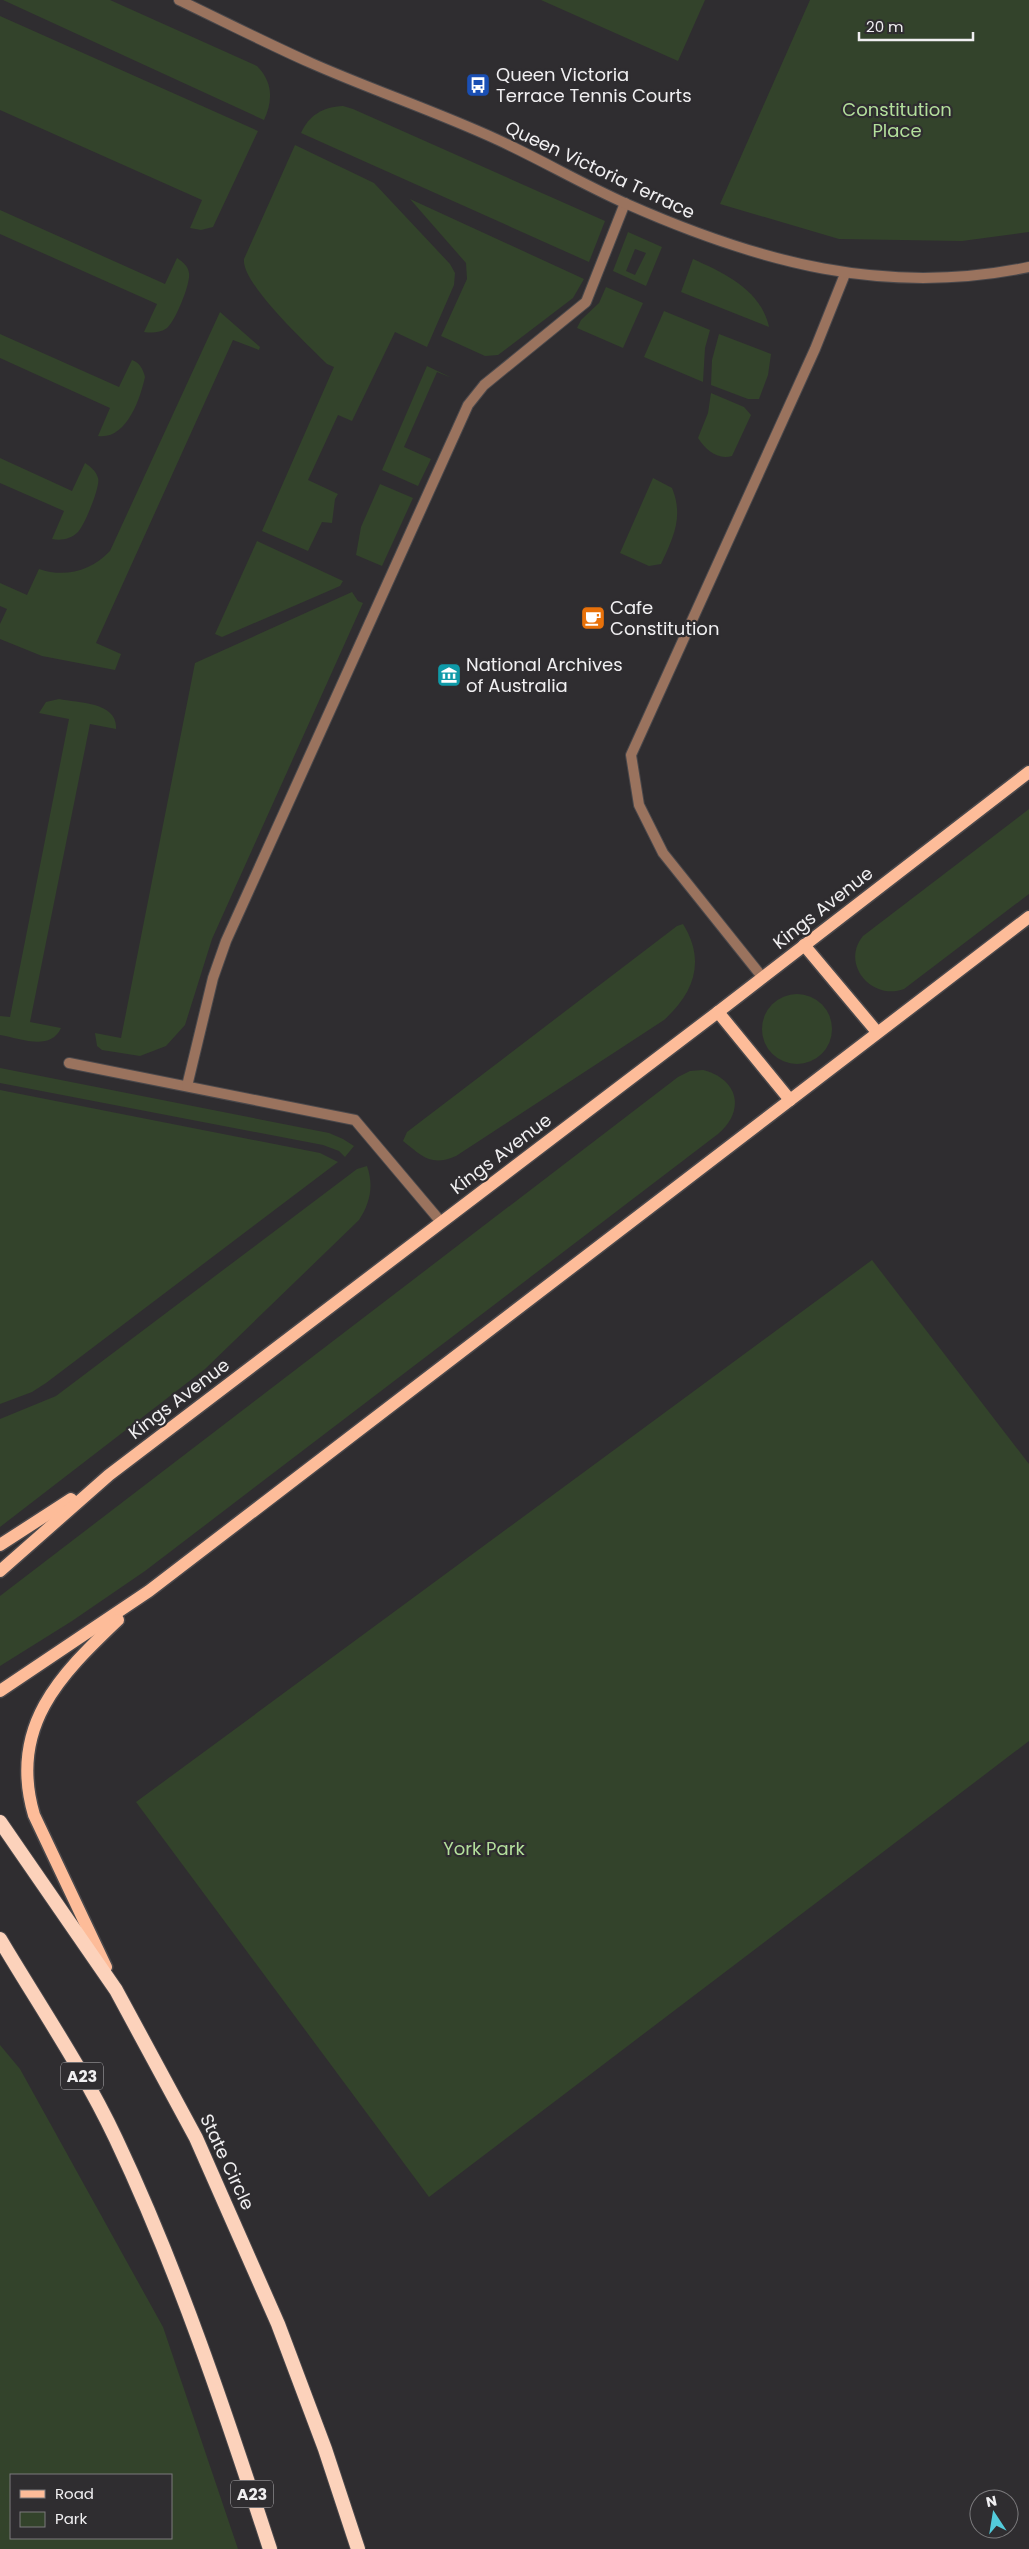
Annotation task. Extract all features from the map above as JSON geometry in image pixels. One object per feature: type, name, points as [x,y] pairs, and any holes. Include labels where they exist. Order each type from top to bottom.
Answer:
[{"type":"highway","name":"State Circle","points":[[0,1822],[116,1990],[196,2138],[251,2260],[309,2405],[358,2549]]},
{"type":"highway","name":"A23","points":[[0,1939],[65,2045],[115,2137],[152,2219],[234,2439],[270,2549]]},
{"type":"main road","name":"Kings Avenue","points":[[0,1571],[109,1475],[763,978],[1029,772]]},
{"type":"main road","points":[[0,1691],[149,1591],[877,1032],[1029,918]]},
{"type":"main road","points":[[804,945],[877,1032]]},
{"type":"main road","points":[[718,1012],[790,1100]]},
{"type":"main road","points":[[0,1545],[109,1475]]},
{"type":"main road","points":[[116,1990],[34,1815],[31,1803],[28,1764],[32,1738],[51,1692],[75,1661],[149,1591]]},
{"type":"street","name":"Queen Victoria Terrace","points":[[179,0],[311,63],[496,139],[625,203],[687,229],[759,253],[845,274],[901,278],[941,278],[996,273],[1029,266]]},
{"type":"street","points":[[187,1086],[213,978],[226,941],[468,405],[484,386],[586,302],[625,203]]},
{"type":"street","points":[[763,978],[663,854],[639,805],[632,755],[726,542],[811,358],[845,274]]},
{"type":"street","points":[[69,1063],[354,1120],[441,1222]]},
{"type":"green space","points":[[3,0],[110,0],[257,66],[269,85],[270,92],[269,106],[264,120]]},
{"type":"green space","points":[[541,0],[705,0],[678,61]]},
{"type":"green space","name":"Constitution Place","points":[[810,0],[1029,0],[1029,232],[962,241],[839,239],[720,204]]},
{"type":"green space","points":[[0,16],[258,131],[213,227],[201,230],[190,228],[202,200],[0,110]]},
{"type":"green space","points":[[343,106],[605,221],[589,262],[301,133],[308,121],[318,113],[329,108]]},
{"type":"green space","points":[[295,145],[374,183],[450,264],[455,273],[454,285],[427,347],[395,332],[352,421],[338,415],[308,480],[338,494],[335,499],[332,523],[322,522],[308,551],[262,531],[334,367],[327,364],[264,298],[246,270],[244,259]]},
{"type":"green space","points":[[410,199],[584,279],[573,298],[498,355],[485,356],[441,336],[467,279],[466,263]]},
{"type":"green space","points":[[0,210],[165,284],[177,258],[186,266],[189,278],[182,302],[174,318],[164,330],[144,332],[157,304],[0,234]]},
{"type":"green space","points":[[628,232],[662,247],[646,286],[613,271]],"holes":[[[635,249],[646,253],[635,275],[626,271]]]},
{"type":"green space","points":[[693,259],[717,270],[740,284],[758,303],[765,314],[769,327],[681,292]]},
{"type":"green space","points":[[606,287],[643,303],[623,348],[577,328],[581,320],[599,303]]},
{"type":"green space","points":[[664,311],[710,330],[705,348],[703,382],[644,357]]},
{"type":"green space","points":[[220,312],[260,347],[259,350],[233,340],[96,643],[121,654],[115,670],[42,656],[0,639],[0,624],[7,609],[0,606],[0,583],[27,595],[39,569],[58,573],[77,571],[95,564],[110,551]]},
{"type":"green space","points":[[0,334],[119,387],[132,360],[135,361],[141,367],[145,377],[130,417],[116,432],[108,436],[98,436],[110,408],[0,358]]},
{"type":"green space","points":[[719,334],[771,354],[768,375],[759,399],[748,399],[711,385],[712,360]]},
{"type":"green space","points":[[427,366],[452,378],[437,372],[404,447],[431,459],[418,486],[382,470]]},
{"type":"green space","points":[[711,393],[744,407],[751,415],[732,456],[721,457],[712,453],[698,438],[708,413]]},
{"type":"green space","points":[[0,458],[72,491],[85,463],[91,468],[98,478],[97,489],[88,514],[78,532],[66,539],[52,539],[64,511],[0,483]]},
{"type":"green space","points":[[653,478],[672,488],[677,508],[677,518],[673,536],[661,564],[649,566],[620,553]]},
{"type":"green space","points":[[380,484],[413,498],[382,566],[356,555],[361,527]]},
{"type":"green space","points":[[257,541],[343,581],[340,586],[222,637],[215,634]]},
{"type":"green space","points":[[352,592],[358,601],[363,603],[212,939],[185,1025],[166,1046],[140,1056],[102,1050],[97,1046],[95,1033],[121,1038],[195,663]]},
{"type":"green space","points":[[59,699],[96,705],[104,709],[111,713],[115,720],[116,729],[90,724],[30,1022],[61,1028],[50,1040],[34,1042],[0,1035],[0,1016],[10,1017],[69,719],[39,713],[46,702]]},
{"type":"green space","points":[[1029,809],[1029,894],[904,989],[881,990],[863,978],[857,968],[855,958],[857,947],[863,936]]},
{"type":"green space","points":[[683,924],[694,951],[695,964],[693,976],[683,999],[664,1020],[456,1156],[433,1160],[422,1155],[403,1141],[407,1132],[677,926]]},
{"type":"green space","points":[[797,994],[810,997],[822,1004],[829,1016],[832,1029],[829,1042],[822,1054],[810,1061],[797,1064],[784,1061],[772,1054],[765,1042],[762,1029],[765,1016],[772,1004],[784,997]]},
{"type":"green space","points":[[0,1068],[329,1133],[354,1146],[345,1157],[339,1151],[323,1145],[0,1083]]},
{"type":"green space","points":[[703,1070],[715,1074],[724,1080],[731,1088],[734,1096],[735,1106],[732,1115],[727,1125],[718,1134],[145,1571],[72,1621],[0,1666],[0,1596],[678,1077],[690,1071]]},
{"type":"green space","points":[[0,1090],[320,1153],[338,1162],[46,1383],[32,1392],[0,1404]]},
{"type":"green space","points":[[367,1166],[370,1194],[359,1220],[205,1369],[0,1527],[0,1419],[56,1396],[357,1169]]},
{"type":"green space","name":"York Park","points":[[872,1260],[1029,1464],[1029,1741],[429,2197],[136,1802]]},
{"type":"green space","points":[[0,2045],[20,2069],[163,2327],[238,2549],[0,2549]]},
{"type":"place","name":"Queen Victoria Terrace Tennis Courts","points":[[478,85]]},
{"type":"place","name":"Cafe Constitution","points":[[593,618]]},
{"type":"place","name":"National Archives of Australia","points":[[449,675]]}]
